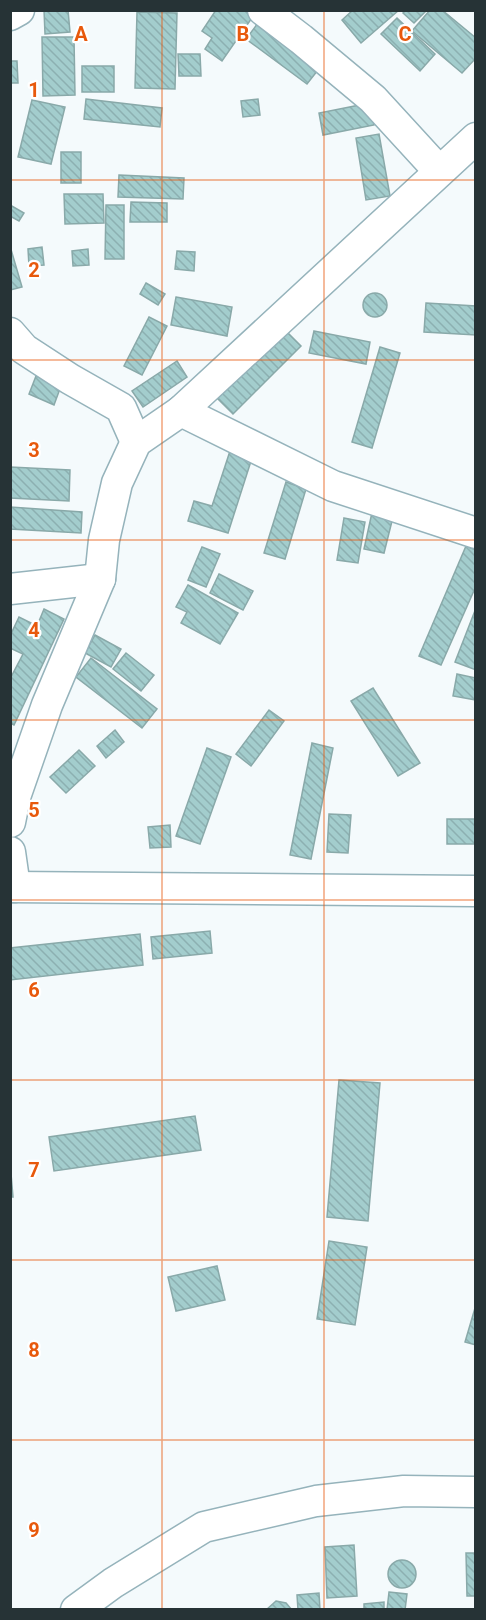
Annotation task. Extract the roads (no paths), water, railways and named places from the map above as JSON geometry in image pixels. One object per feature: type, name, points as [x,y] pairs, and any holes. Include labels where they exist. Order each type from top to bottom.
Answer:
[{"type":"street","points":[[10,15],[19,10]]},
{"type":"street","points":[[263,10],[373,99],[439,171]]},
{"type":"street","points":[[10,822],[15,797],[47,705],[100,579],[105,540],[117,483],[136,442],[181,411],[476,138]]},
{"type":"street","points":[[10,333],[24,349],[121,408],[136,442]]},
{"type":"street","points":[[181,411],[333,486],[476,533]]},
{"type":"street","points":[[10,589],[100,579]]},
{"type":"street","points":[[10,852],[13,887],[476,891]]},
{"type":"street","points":[[76,1610],[113,1583],[204,1527],[316,1501],[404,1491],[476,1492]]}]
